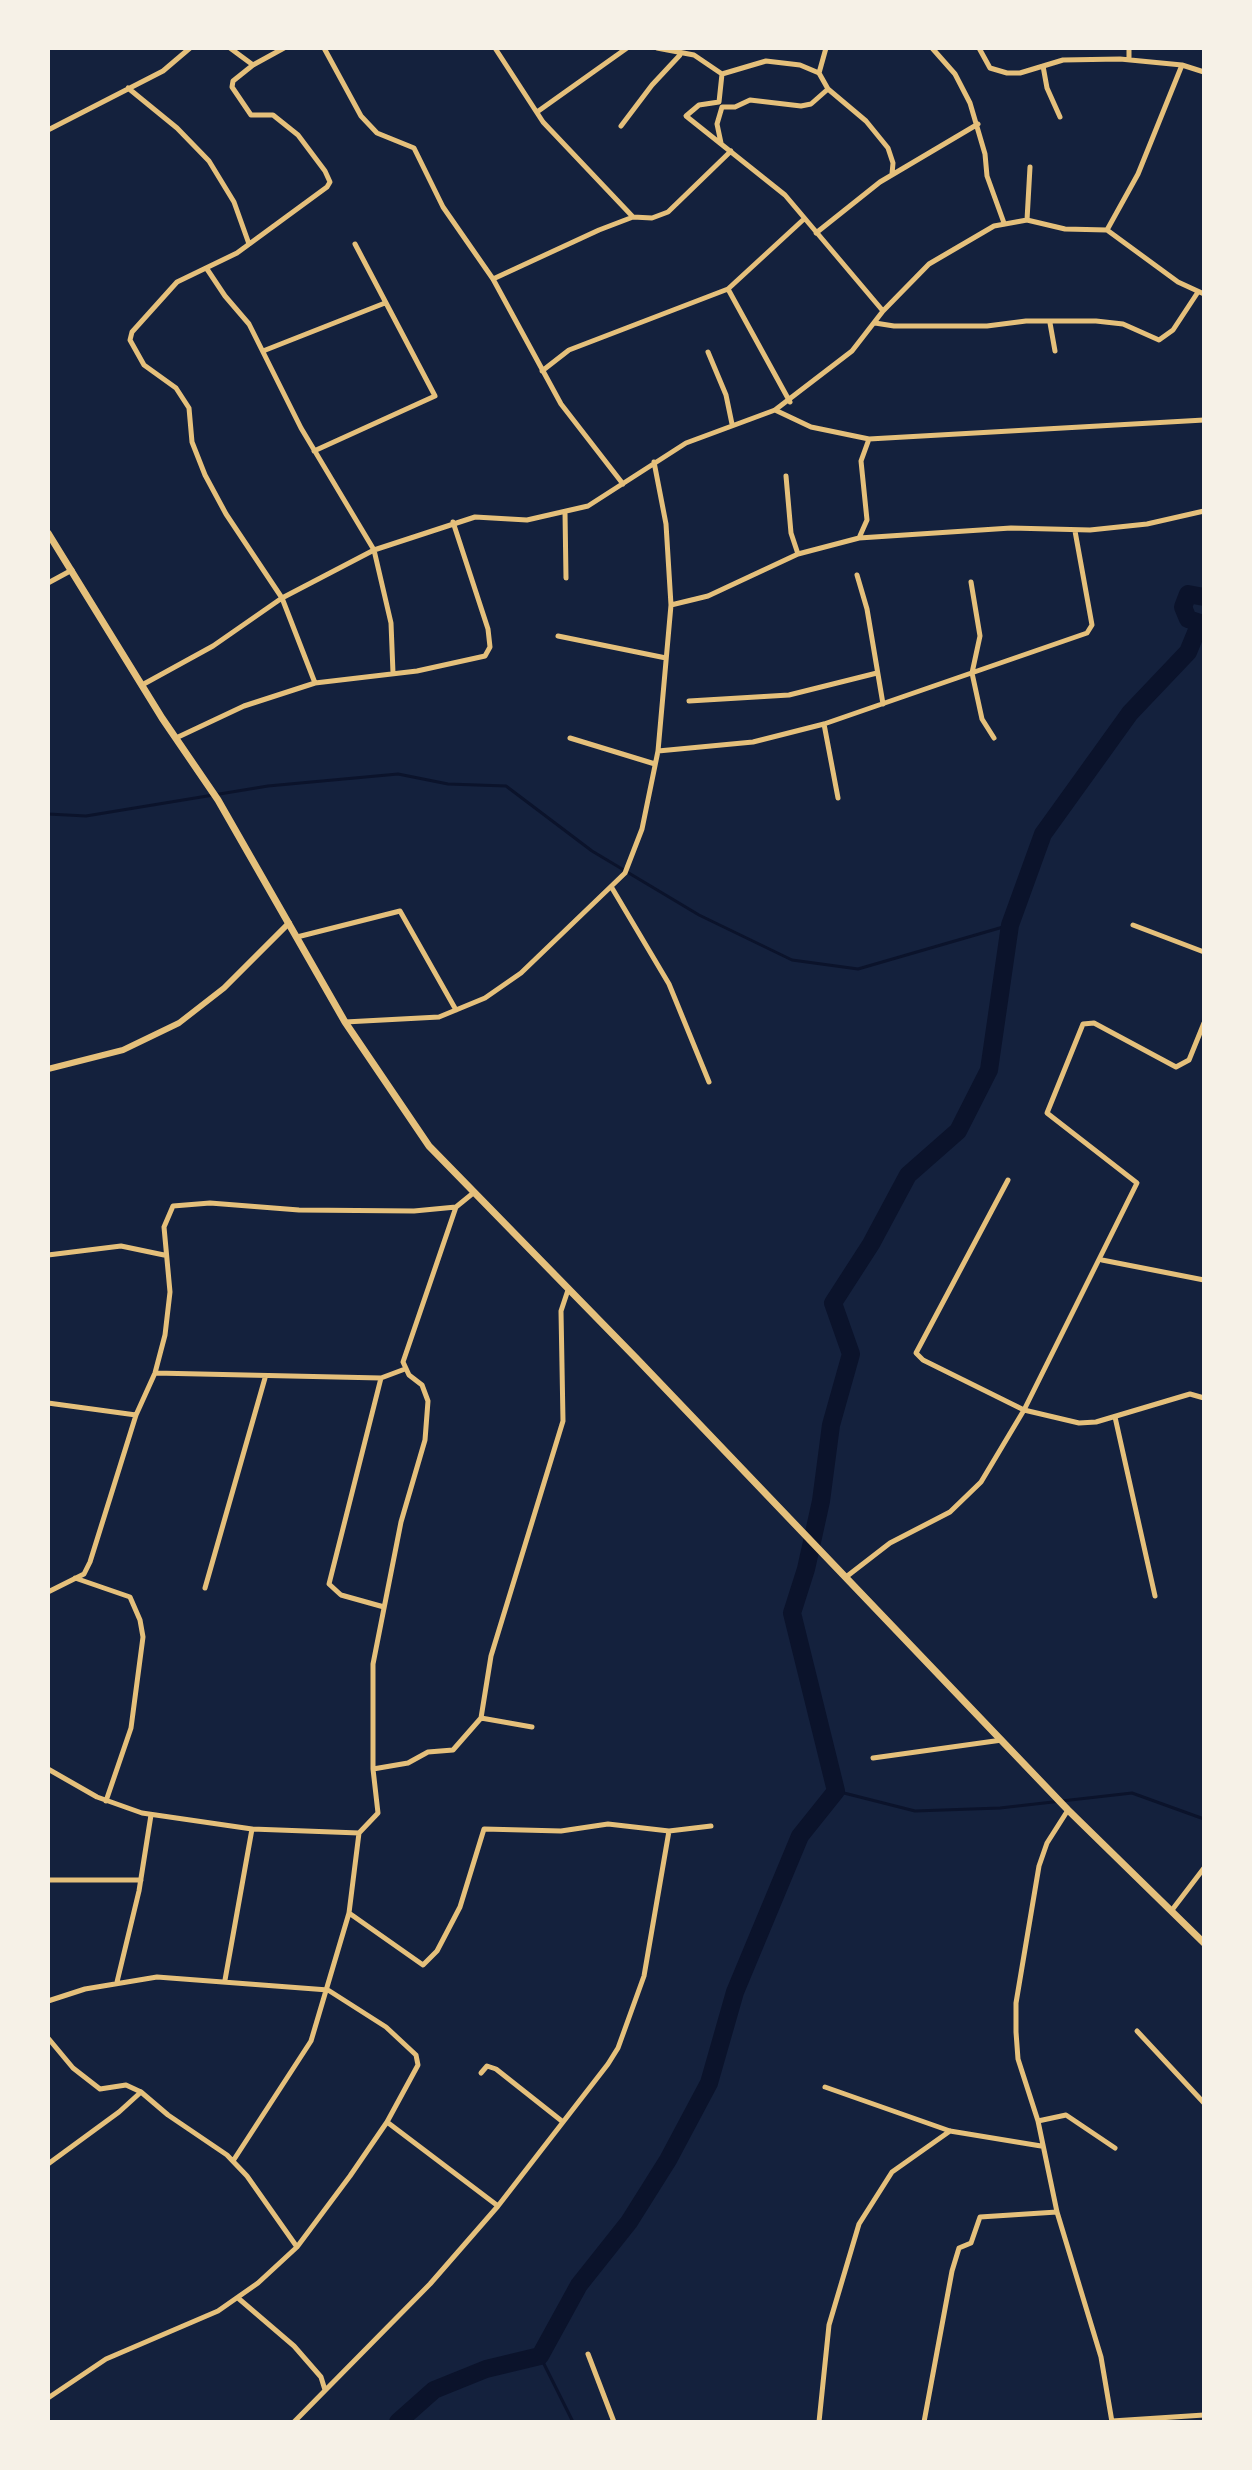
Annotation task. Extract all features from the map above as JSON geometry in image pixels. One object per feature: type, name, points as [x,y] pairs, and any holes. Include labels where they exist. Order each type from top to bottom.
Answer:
[{"type":"main road","points":[[48,533],[142,685],[212,790],[345,1022],[414,1128],[472,1194],[1066,1808],[1204,1943]]},
{"type":"street","points":[[48,130],[163,71],[190,48]]},
{"type":"street","points":[[230,48],[253,65]]},
{"type":"street","points":[[284,48],[253,65],[233,81],[232,87],[251,115],[273,115],[282,120],[317,160],[330,182],[324,191],[249,244],[207,269],[177,282],[132,332],[130,340],[144,365],[176,388],[189,408],[192,442],[205,475],[226,514],[282,598],[315,683]]},
{"type":"street","points":[[324,48],[361,116],[377,133],[414,148],[443,207],[493,279],[561,404],[623,484]]},
{"type":"street","points":[[495,48],[537,112],[568,151],[633,217]]},
{"type":"street","points":[[537,112],[627,48]]},
{"type":"street","points":[[657,48],[680,55],[694,55],[722,74]]},
{"type":"street","points":[[819,73],[826,48]]},
{"type":"street","points":[[932,48],[955,74],[978,124],[987,176],[1004,223]]},
{"type":"street","points":[[979,48],[984,61],[997,71],[1020,73],[1063,60],[1129,60],[1182,65],[1204,72]]},
{"type":"street","points":[[1129,48],[1129,60]]},
{"type":"street","points":[[621,126],[680,55]]},
{"type":"street","points":[[722,74],[766,61],[800,65],[819,73],[828,89],[866,121],[888,148],[893,163],[892,174]]},
{"type":"street","points":[[1107,230],[1138,174],[1182,65]]},
{"type":"street","points":[[1043,66],[1047,88],[1060,117]]},
{"type":"street","points":[[722,74],[719,102],[699,105],[686,116],[785,195],[883,311]]},
{"type":"street","points":[[128,88],[177,128],[209,161],[234,202],[249,244]]},
{"type":"street","points":[[721,144],[717,124],[722,107],[735,107],[750,100],[801,106],[811,104],[828,89]]},
{"type":"street","points":[[816,233],[892,174],[978,124]]},
{"type":"street","points":[[493,279],[633,217],[652,218],[668,212],[731,151]]},
{"type":"street","points":[[1027,220],[1030,167]]},
{"type":"street","points":[[542,371],[569,350],[728,289],[804,219]]},
{"type":"street","points":[[142,685],[213,646],[282,598],[374,550],[475,517],[527,520],[600,500],[654,462],[732,424],[790,402],[852,351],[883,311],[929,264],[1004,223],[1027,220],[1065,229],[1107,230],[1178,282],[1201,293],[1173,330],[1159,340],[1123,324],[894,326],[875,323]]},
{"type":"street","points":[[314,451],[435,396],[355,244]]},
{"type":"street","points":[[207,269],[225,296],[239,310],[314,451],[374,550],[391,623],[393,673]]},
{"type":"street","points":[[728,289],[790,402]]},
{"type":"street","points":[[263,351],[385,303]]},
{"type":"street","points":[[1050,323],[1055,351]]},
{"type":"street","points":[[708,352],[726,395],[732,424]]},
{"type":"street","points":[[775,410],[811,427],[869,439],[1204,420]]},
{"type":"street","points":[[859,538],[867,520],[861,461],[869,439]]},
{"type":"street","points":[[345,1022],[426,1019],[485,998],[521,973],[625,873],[642,829],[658,751],[671,605],[666,524],[654,462]]},
{"type":"street","points":[[786,476],[791,533],[798,554]]},
{"type":"street","points":[[671,605],[708,596],[798,554],[859,538],[1011,528],[1075,531],[1147,524],[1204,511]]},
{"type":"street","points":[[565,512],[566,578]]},
{"type":"street","points":[[176,738],[244,706],[315,683],[485,656],[490,647],[488,629],[453,522]]},
{"type":"street","points":[[658,751],[753,742],[824,724],[1087,633],[1092,625],[1075,531]]},
{"type":"street","points":[[48,583],[72,570]]},
{"type":"street","points":[[857,575],[867,609],[883,704]]},
{"type":"street","points":[[971,582],[980,636],[972,673],[982,719],[994,738]]},
{"type":"street","points":[[558,636],[666,658]]},
{"type":"street","points":[[689,701],[789,695],[877,673]]},
{"type":"street","points":[[824,724],[838,798]]},
{"type":"street","points":[[570,738],[655,764]]},
{"type":"street","points":[[612,888],[669,984],[709,1082]]},
{"type":"street","points":[[297,937],[400,911],[456,1010]]},
{"type":"street","points":[[48,1069],[123,1050],[179,1023],[224,988],[289,923]]},
{"type":"street","points":[[1133,925],[1204,952]]},
{"type":"street","points":[[845,1578],[890,1543],[950,1512],[964,1501],[995,1460],[1102,1260],[1137,1183],[1053,1121],[1047,1113],[1047,1105],[1087,1022],[1176,1067],[1189,1060],[1204,1023]]},
{"type":"street","points":[[1008,1180],[916,1353],[923,1360],[1024,1410],[1079,1423],[1115,1417],[1190,1394],[1204,1398]]},
{"type":"street","points":[[233,2161],[311,2041],[349,1913],[359,1833],[378,1813],[373,1769],[373,1664],[401,1522],[425,1440],[427,1394],[405,1369],[403,1362],[456,1207],[472,1194]]},
{"type":"street","points":[[48,1592],[84,1574],[103,1529],[136,1415],[155,1373],[165,1335],[170,1292],[164,1255],[164,1227],[168,1213],[181,1204],[245,1204],[299,1210],[414,1211],[456,1207]]},
{"type":"street","points":[[48,1255],[121,1246],[164,1255]]},
{"type":"street","points":[[1102,1260],[1204,1280]]},
{"type":"street","points":[[373,1769],[408,1763],[428,1752],[453,1750],[481,1718],[491,1656],[563,1421],[561,1311],[568,1290]]},
{"type":"street","points":[[155,1373],[265,1378],[381,1378],[405,1369]]},
{"type":"street","points":[[205,1588],[265,1378]]},
{"type":"street","points":[[381,1378],[329,1584],[341,1595],[384,1607]]},
{"type":"street","points":[[48,1403],[136,1415]]},
{"type":"street","points":[[1115,1417],[1155,1596]]},
{"type":"street","points":[[75,1578],[135,1601],[143,1637],[131,1728],[106,1801]]},
{"type":"street","points":[[481,1718],[532,1727]]},
{"type":"street","points":[[873,1758],[1002,1740]]},
{"type":"street","points":[[48,1769],[106,1801],[151,1815],[252,1829],[359,1833]]},
{"type":"street","points":[[1066,1808],[1047,1843],[1039,1866],[1016,2003],[1018,2059],[1038,2121],[1057,2212],[1101,2357],[1112,2422],[1204,2415]]},
{"type":"street","points":[[117,1982],[141,1880],[151,1815]]},
{"type":"street","points":[[349,1913],[423,1965],[437,1951],[460,1907],[484,1829],[561,1831],[608,1824],[669,1831],[711,1826]]},
{"type":"street","points":[[225,1980],[252,1829]]},
{"type":"street","points":[[294,2422],[430,2284],[498,2206],[618,2048],[637,1998],[652,1942],[669,1831]]},
{"type":"street","points":[[1172,1910],[1204,1868]]},
{"type":"street","points":[[48,1880],[141,1880]]},
{"type":"street","points":[[48,2001],[117,1982],[157,1977],[328,1990],[386,2027],[416,2055],[414,2076],[387,2122],[297,2247],[238,2298],[218,2311],[117,2353],[48,2398]]},
{"type":"street","points":[[1137,2031],[1204,2103]]},
{"type":"street","points":[[48,2038],[73,2068],[100,2089],[126,2085],[141,2092],[233,2161],[297,2247]]},
{"type":"street","points":[[481,2073],[487,2066],[496,2069],[563,2122]]},
{"type":"street","points":[[825,2087],[950,2131],[1041,2146]]},
{"type":"street","points":[[48,2164],[141,2092]]},
{"type":"street","points":[[1038,2121],[1066,2115],[1115,2148]]},
{"type":"street","points":[[387,2122],[498,2206]]},
{"type":"street","points":[[819,2422],[829,2325],[859,2224],[892,2172],[950,2131]]},
{"type":"street","points":[[924,2422],[959,2248],[971,2243],[980,2217],[1057,2212]]},
{"type":"street","points":[[238,2298],[294,2346],[321,2377],[325,2391]]},
{"type":"street","points":[[588,2354],[614,2422]]},
{"type":"waterway","points":[[398,2422],[434,2390],[486,2369],[540,2356],[579,2285],[629,2222],[668,2160],[709,2083],[735,1992],[800,1836],[836,1791],[792,1613],[806,1569],[821,1501],[831,1425],[851,1354],[833,1303],[871,1244],[908,1175],[958,1131],[989,1070],[1010,925],[1043,834],[1130,713],[1188,652],[1200,623],[1188,619],[1183,607],[1188,594],[1204,597]]},
{"type":"waterway","points":[[48,814],[86,816],[268,786],[398,774],[448,784],[506,786],[592,851],[699,915],[792,960],[858,969],[1010,925]]},
{"type":"waterway","points":[[836,1791],[915,1811],[1000,1808],[1132,1793],[1204,1819]]},
{"type":"waterway","points":[[540,2356],[573,2422]]}]
